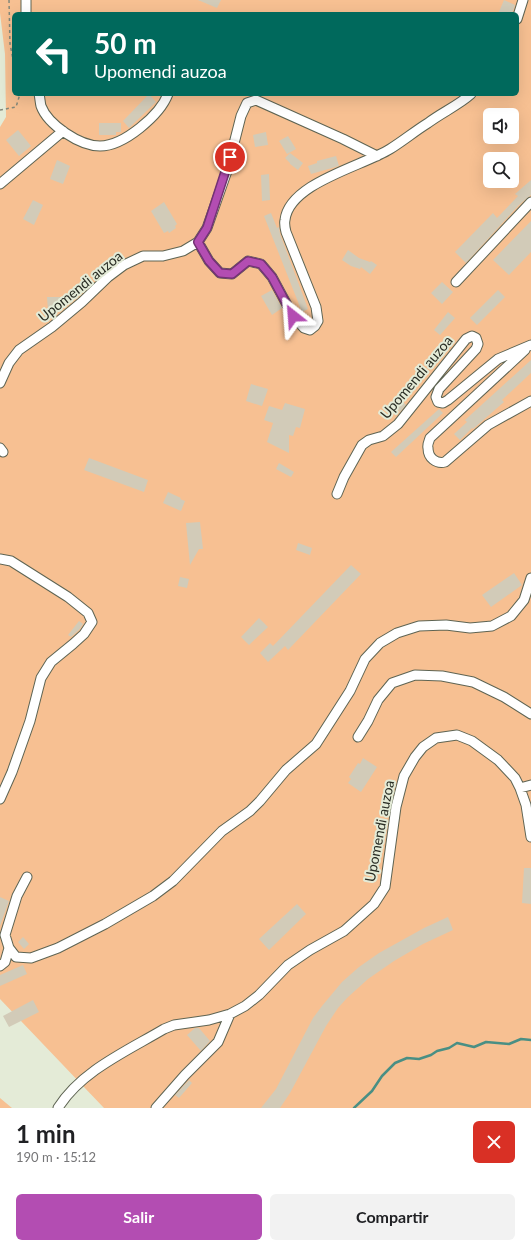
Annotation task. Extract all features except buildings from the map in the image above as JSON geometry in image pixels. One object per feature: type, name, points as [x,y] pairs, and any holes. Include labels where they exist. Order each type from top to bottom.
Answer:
[{"type":"lane","points":[[26,0],[26,12]]},
{"type":"lane","points":[[519,13],[523,0]]},
{"type":"lane","points":[[39,96],[42,107],[51,120],[63,131],[81,142],[100,146],[116,144],[131,135],[153,116],[167,96]]},
{"type":"lane","points":[[377,156],[256,100],[247,103],[241,116],[226,171],[207,228],[198,242],[209,261],[220,273],[232,274],[248,261],[261,264],[272,277],[293,316],[304,328],[310,330],[318,321],[316,307],[286,232],[285,220],[288,210],[299,196],[320,181],[377,156],[390,149],[468,96]]},
{"type":"lane","points":[[0,184],[63,131]]},
{"type":"lane","points":[[456,282],[531,202]]},
{"type":"lane","name":"Upomendi auzoa","points":[[0,383],[9,363],[19,350],[52,327],[82,302],[108,277],[124,265],[143,256],[163,256],[183,251],[198,242]]},
{"type":"lane","name":"Upomendi auzoa","points":[[337,494],[344,477],[362,445],[370,440],[383,436],[398,424],[466,340],[472,336],[476,338],[478,344],[476,349],[439,389],[436,397],[438,402],[443,403],[448,400],[498,359],[531,345],[430,438],[427,447],[434,461],[440,463],[445,462],[488,425],[531,401]]},
{"type":"lane","points":[[0,560],[11,561],[68,597],[88,613],[92,622],[84,634],[51,662],[41,678],[27,729],[12,772],[0,799]]},
{"type":"lane","points":[[27,877],[17,896],[5,935],[9,948],[16,956],[31,958],[58,948],[105,924],[153,896],[172,881],[222,831],[250,811],[286,770],[316,744],[350,691],[365,659],[380,643],[397,633],[419,626],[446,625],[470,628],[492,626],[511,616],[524,600],[531,578]]},
{"type":"lane","points":[[358,737],[378,700],[392,683],[415,675],[442,676],[473,682],[504,697],[531,714]]},
{"type":"lane","name":"Upomendi auzoa","points":[[58,1108],[66,1096],[81,1081],[102,1065],[164,1029],[174,1025],[209,1020],[230,1014],[245,1006],[260,995],[288,965],[344,930],[374,904],[384,887],[396,807],[404,776],[414,757],[423,747],[436,738],[457,735],[472,741],[498,760],[515,778],[520,788],[526,805],[531,837]]},
{"type":"lane","points":[[520,788],[531,785]]},
{"type":"lane","points":[[0,966],[5,962],[9,948]]},
{"type":"lane","points":[[156,1108],[185,1075],[218,1042],[230,1014]]},
{"type":"path","points":[[9,0],[10,44],[12,54]]},
{"type":"path","points":[[0,110],[16,108],[20,96]]},
{"type":"shaded area","points":[[0,0],[531,0],[531,1108],[104,1108],[0,999],[0,127],[6,117],[5,54]]},
{"type":"shaded area","points":[[0,1098],[12,1108],[0,1108]]},
{"type":"waterway","points":[[354,1108],[372,1091],[382,1076],[395,1063],[407,1058],[419,1059],[431,1055],[437,1051],[449,1048],[457,1043],[474,1047],[486,1042],[509,1044],[521,1039],[531,1040]]},
{"type":"route","points":[[230,157],[207,228],[198,242],[209,261],[220,273],[232,274],[248,261],[261,264],[272,277],[293,316]]}]
